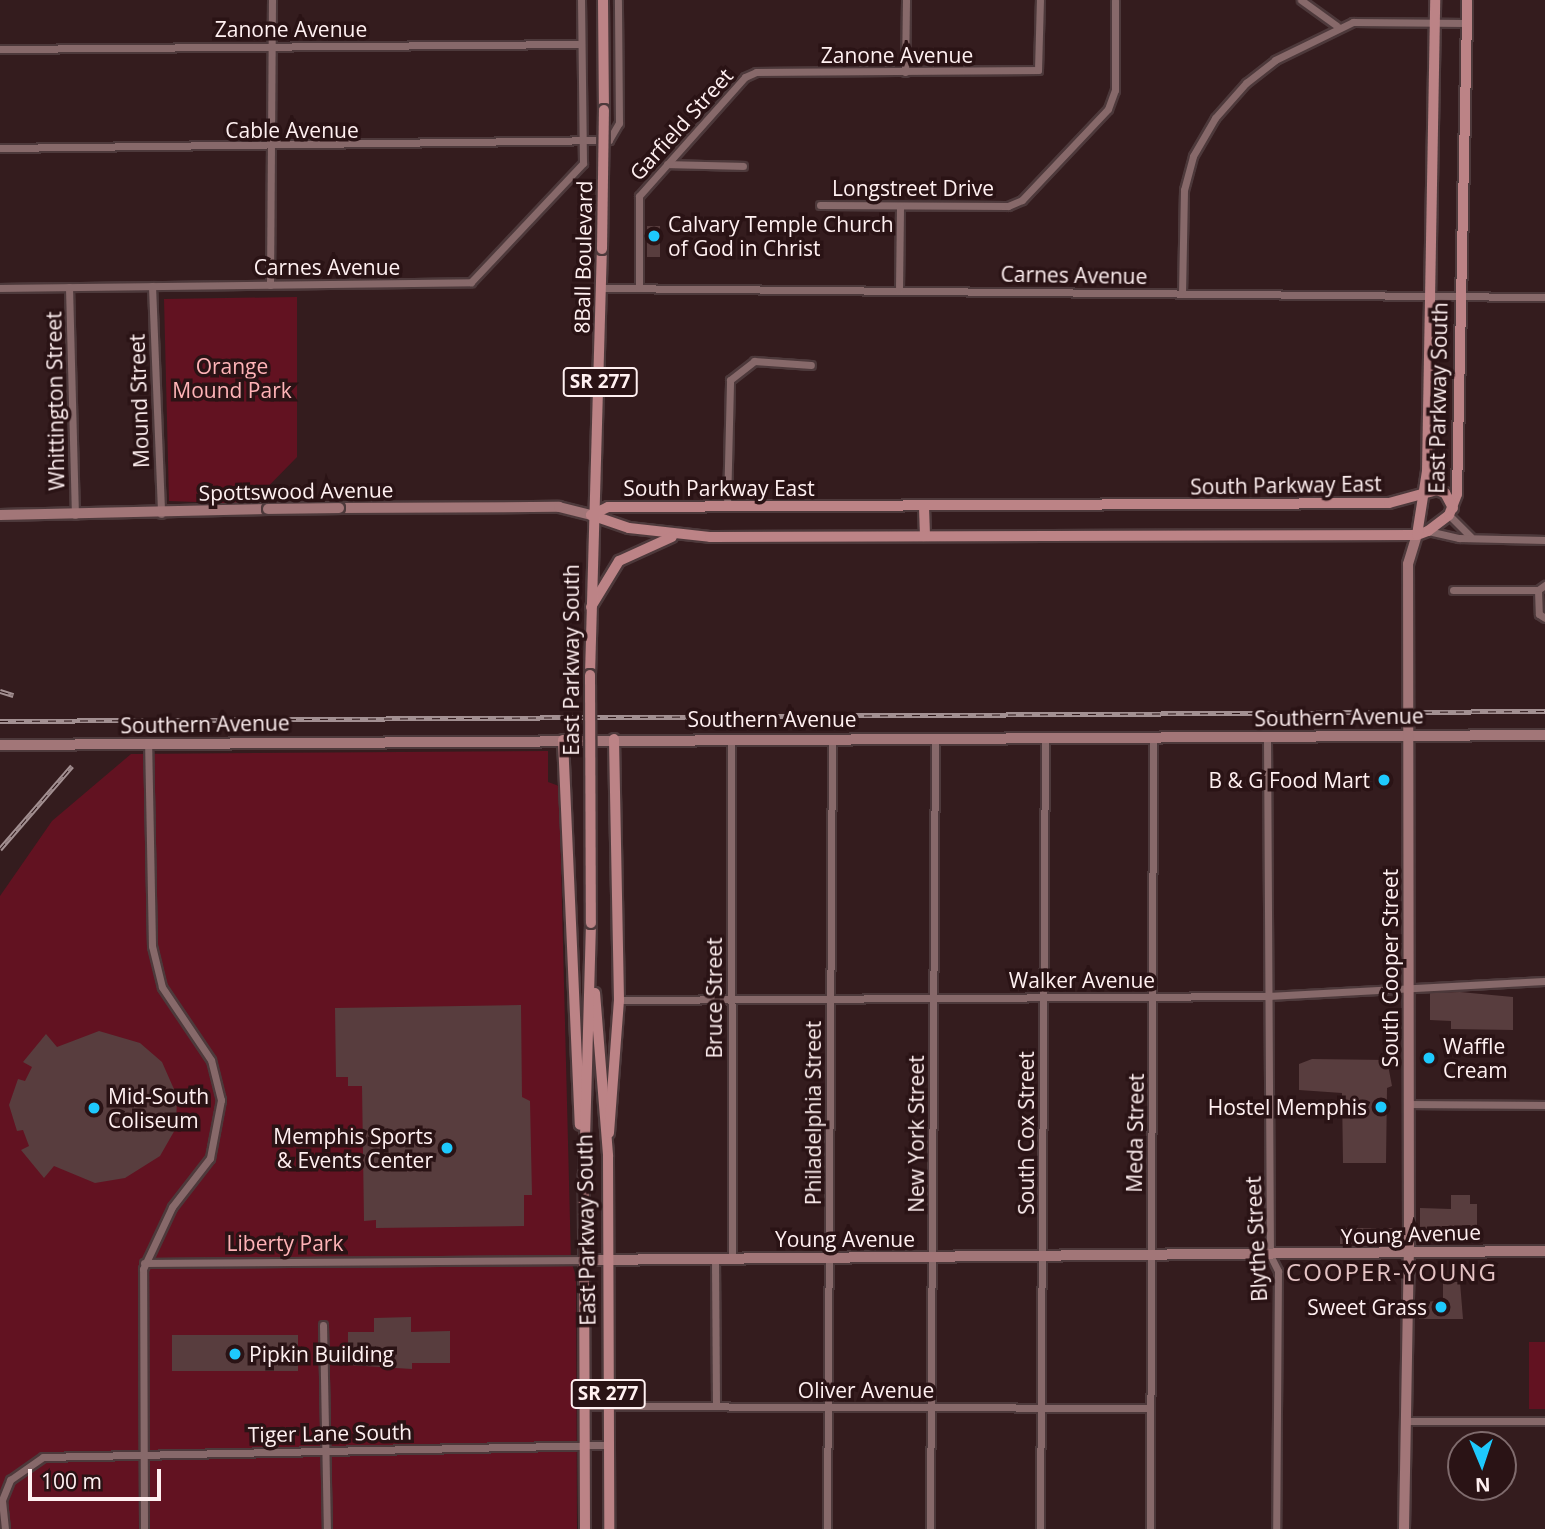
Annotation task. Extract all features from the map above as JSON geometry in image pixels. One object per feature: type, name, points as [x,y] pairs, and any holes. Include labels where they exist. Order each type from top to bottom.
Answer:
[{"type":"main road","name":"8Ball Boulevard","points":[[591,515],[602,288],[603,0]]},
{"type":"main road","name":"East Parkway South","points":[[1422,533],[1434,0]]},
{"type":"main road","name":"East Parkway South","points":[[1422,533],[1451,512],[1460,296],[1467,0]]},
{"type":"main road","points":[[1424,495],[1445,493],[1451,512]]},
{"type":"main road","name":"South Parkway East","points":[[591,515],[608,507],[1389,503],[1424,495]]},
{"type":"main road","name":"Spottswood Avenue","points":[[0,515],[161,514],[268,509],[559,507],[591,515]]},
{"type":"main road","points":[[924,507],[925,536]]},
{"type":"main road","name":"East Parkway South","points":[[585,1529],[584,1174],[591,927],[591,515]]},
{"type":"main road","name":"South Parkway East","points":[[591,515],[677,535],[1422,533]]},
{"type":"main road","name":"South Cooper Street","points":[[1404,1529],[1409,1255],[1408,564],[1422,533]]},
{"type":"main road","points":[[589,613],[619,561],[677,535]]},
{"type":"main road","name":"Southern Avenue","points":[[0,745],[731,738],[1545,735]]},
{"type":"main road","points":[[608,1156],[619,1000],[614,739]]},
{"type":"main road","points":[[563,740],[574,1061],[584,1174]]},
{"type":"main road","name":"East Parkway South","points":[[591,927],[608,1156],[609,1529]]},
{"type":"main road","name":"Young Avenue","points":[[585,1261],[1409,1255],[1545,1251]]},
{"type":"street","points":[[270,285],[272,0]]},
{"type":"street","points":[[581,0],[585,144],[609,140],[619,123],[618,0]]},
{"type":"street","points":[[905,72],[906,0]]},
{"type":"street","name":"Zanone Avenue","points":[[756,72],[1038,70],[1040,0]]},
{"type":"street","name":"Longstreet Drive","points":[[820,205],[1008,206],[1022,200],[1108,109],[1115,90],[1115,0]]},
{"type":"street","points":[[1301,0],[1337,26]]},
{"type":"street","points":[[1182,294],[1184,190],[1193,156],[1215,118],[1246,83],[1275,60],[1337,26],[1466,23]]},
{"type":"street","name":"Zanone Avenue","points":[[0,48],[581,44]]},
{"type":"street","name":"Garfield Street","points":[[639,288],[639,195],[745,76],[756,72]]},
{"type":"street","name":"Cable Avenue","points":[[0,148],[585,144]]},
{"type":"street","name":"Carnes Avenue","points":[[0,288],[471,282],[583,163],[585,144]]},
{"type":"street","points":[[667,164],[743,166]]},
{"type":"street","points":[[899,290],[900,206]]},
{"type":"street","name":"Mound Street","points":[[152,286],[161,514]]},
{"type":"street","name":"Whittington Street","points":[[69,287],[75,515]]},
{"type":"street","name":"Carnes Avenue","points":[[602,288],[1545,297]]},
{"type":"street","points":[[727,506],[730,380],[754,361],[811,365]]},
{"type":"street","points":[[1451,512],[1456,527],[1474,537]]},
{"type":"street","points":[[1422,533],[1545,540]]},
{"type":"street","points":[[1454,590],[1541,588],[1539,614],[1545,618]]},
{"type":"street","name":"Blythe Street","points":[[1267,737],[1270,1255],[1278,1270],[1276,1529]]},
{"type":"street","name":"Bruce Street","points":[[731,738],[732,1259]]},
{"type":"street","name":"Philadelphia Street","points":[[827,1529],[831,1258],[832,738]]},
{"type":"street","name":"New York Street","points":[[930,1529],[934,1258],[935,738]]},
{"type":"street","name":"South Cox Street","points":[[1040,1529],[1045,738]]},
{"type":"street","name":"Meda Street","points":[[1150,1529],[1153,738]]},
{"type":"street","points":[[144,1529],[144,1264],[172,1207],[210,1158],[221,1100],[211,1060],[162,987],[152,947],[148,744]]},
{"type":"street","name":"Walker Avenue","points":[[619,1000],[1267,996],[1545,981]]},
{"type":"street","points":[[1409,1104],[1545,1105]]},
{"type":"street","points":[[715,1259],[716,1406]]},
{"type":"street","name":"Young Avenue","points":[[144,1264],[585,1261]]},
{"type":"street","points":[[323,1325],[327,1529]]},
{"type":"street","name":"Oliver Avenue","points":[[584,1406],[1149,1408]]},
{"type":"street","points":[[1404,1421],[1545,1421]]},
{"type":"street","name":"Tiger Lane South","points":[[5,1529],[2,1500],[10,1480],[24,1465],[53,1457],[607,1445]]},
{"type":"green space","name":"Orange Mound Park","points":[[297,297],[297,457],[251,504],[169,501],[164,299]]},
{"type":"green space","name":"Liberty Park","points":[[548,751],[548,782],[559,786],[571,1261],[576,1276],[577,1529],[0,1529],[0,896],[52,821],[131,754]]},
{"type":"green space","points":[[1529,1342],[1545,1342],[1545,1409],[1529,1409]]},
{"type":"building","name":"Calvary Temple Church of God in Christ","points":[[647,226],[660,226],[660,257],[647,257]]},
{"type":"building","points":[[1460,992],[1513,997],[1513,1030],[1451,1029],[1451,1021],[1430,1020],[1430,993]]},
{"type":"building","name":"Memphis Sports & Events Center","points":[[521,1005],[522,1097],[530,1101],[532,1195],[524,1195],[524,1226],[376,1228],[376,1220],[364,1221],[362,1086],[348,1086],[348,1077],[336,1077],[335,1008]]},
{"type":"building","name":"Mid-South Coliseum","points":[[99,1031],[140,1043],[162,1062],[177,1096],[176,1128],[160,1156],[125,1178],[95,1183],[54,1166],[44,1178],[21,1150],[29,1146],[23,1130],[17,1131],[9,1105],[18,1079],[25,1081],[32,1067],[23,1062],[46,1034],[57,1047]]},
{"type":"building","points":[[1312,1059],[1387,1060],[1392,1086],[1387,1088],[1386,1163],[1343,1163],[1342,1093],[1299,1090],[1299,1064]]},
{"type":"building","points":[[1451,1195],[1470,1195],[1470,1204],[1477,1204],[1477,1236],[1420,1240],[1420,1208],[1451,1209]]},
{"type":"building","points":[[1340,1228],[1396,1228],[1396,1244],[1340,1244]]},
{"type":"building","name":"Sweet Grass","points":[[1443,1282],[1460,1282],[1463,1319],[1419,1319],[1419,1303],[1443,1300]]},
{"type":"building","points":[[411,1317],[411,1332],[450,1331],[450,1363],[412,1363],[412,1369],[348,1365],[348,1332],[374,1332],[374,1318]]},
{"type":"building","name":"Pipkin Building","points":[[172,1335],[298,1335],[298,1371],[172,1371]]},
{"type":"railway","points":[[0,691],[13,695]]},
{"type":"railway","points":[[0,721],[1545,711]]},
{"type":"railway","points":[[0,849],[72,766]]},
{"type":"place","name":"Calvary Temple Church of God in Christ","points":[[654,236]]},
{"type":"place","name":"B & G Food Mart","points":[[1384,780]]},
{"type":"place","name":"Waffle Cream","points":[[1429,1058]]},
{"type":"place","name":"Hostel Memphis","points":[[1381,1107]]},
{"type":"place","name":"Mid-South Coliseum","points":[[94,1108]]},
{"type":"place","name":"Memphis Sports & Events Center","points":[[447,1148]]},
{"type":"place","name":"Sweet Grass","points":[[1441,1307]]},
{"type":"place","name":"Pipkin Building","points":[[235,1354]]},
{"type":"district","name":"COOPER-YOUNG","points":[[1392,1272]]}]
